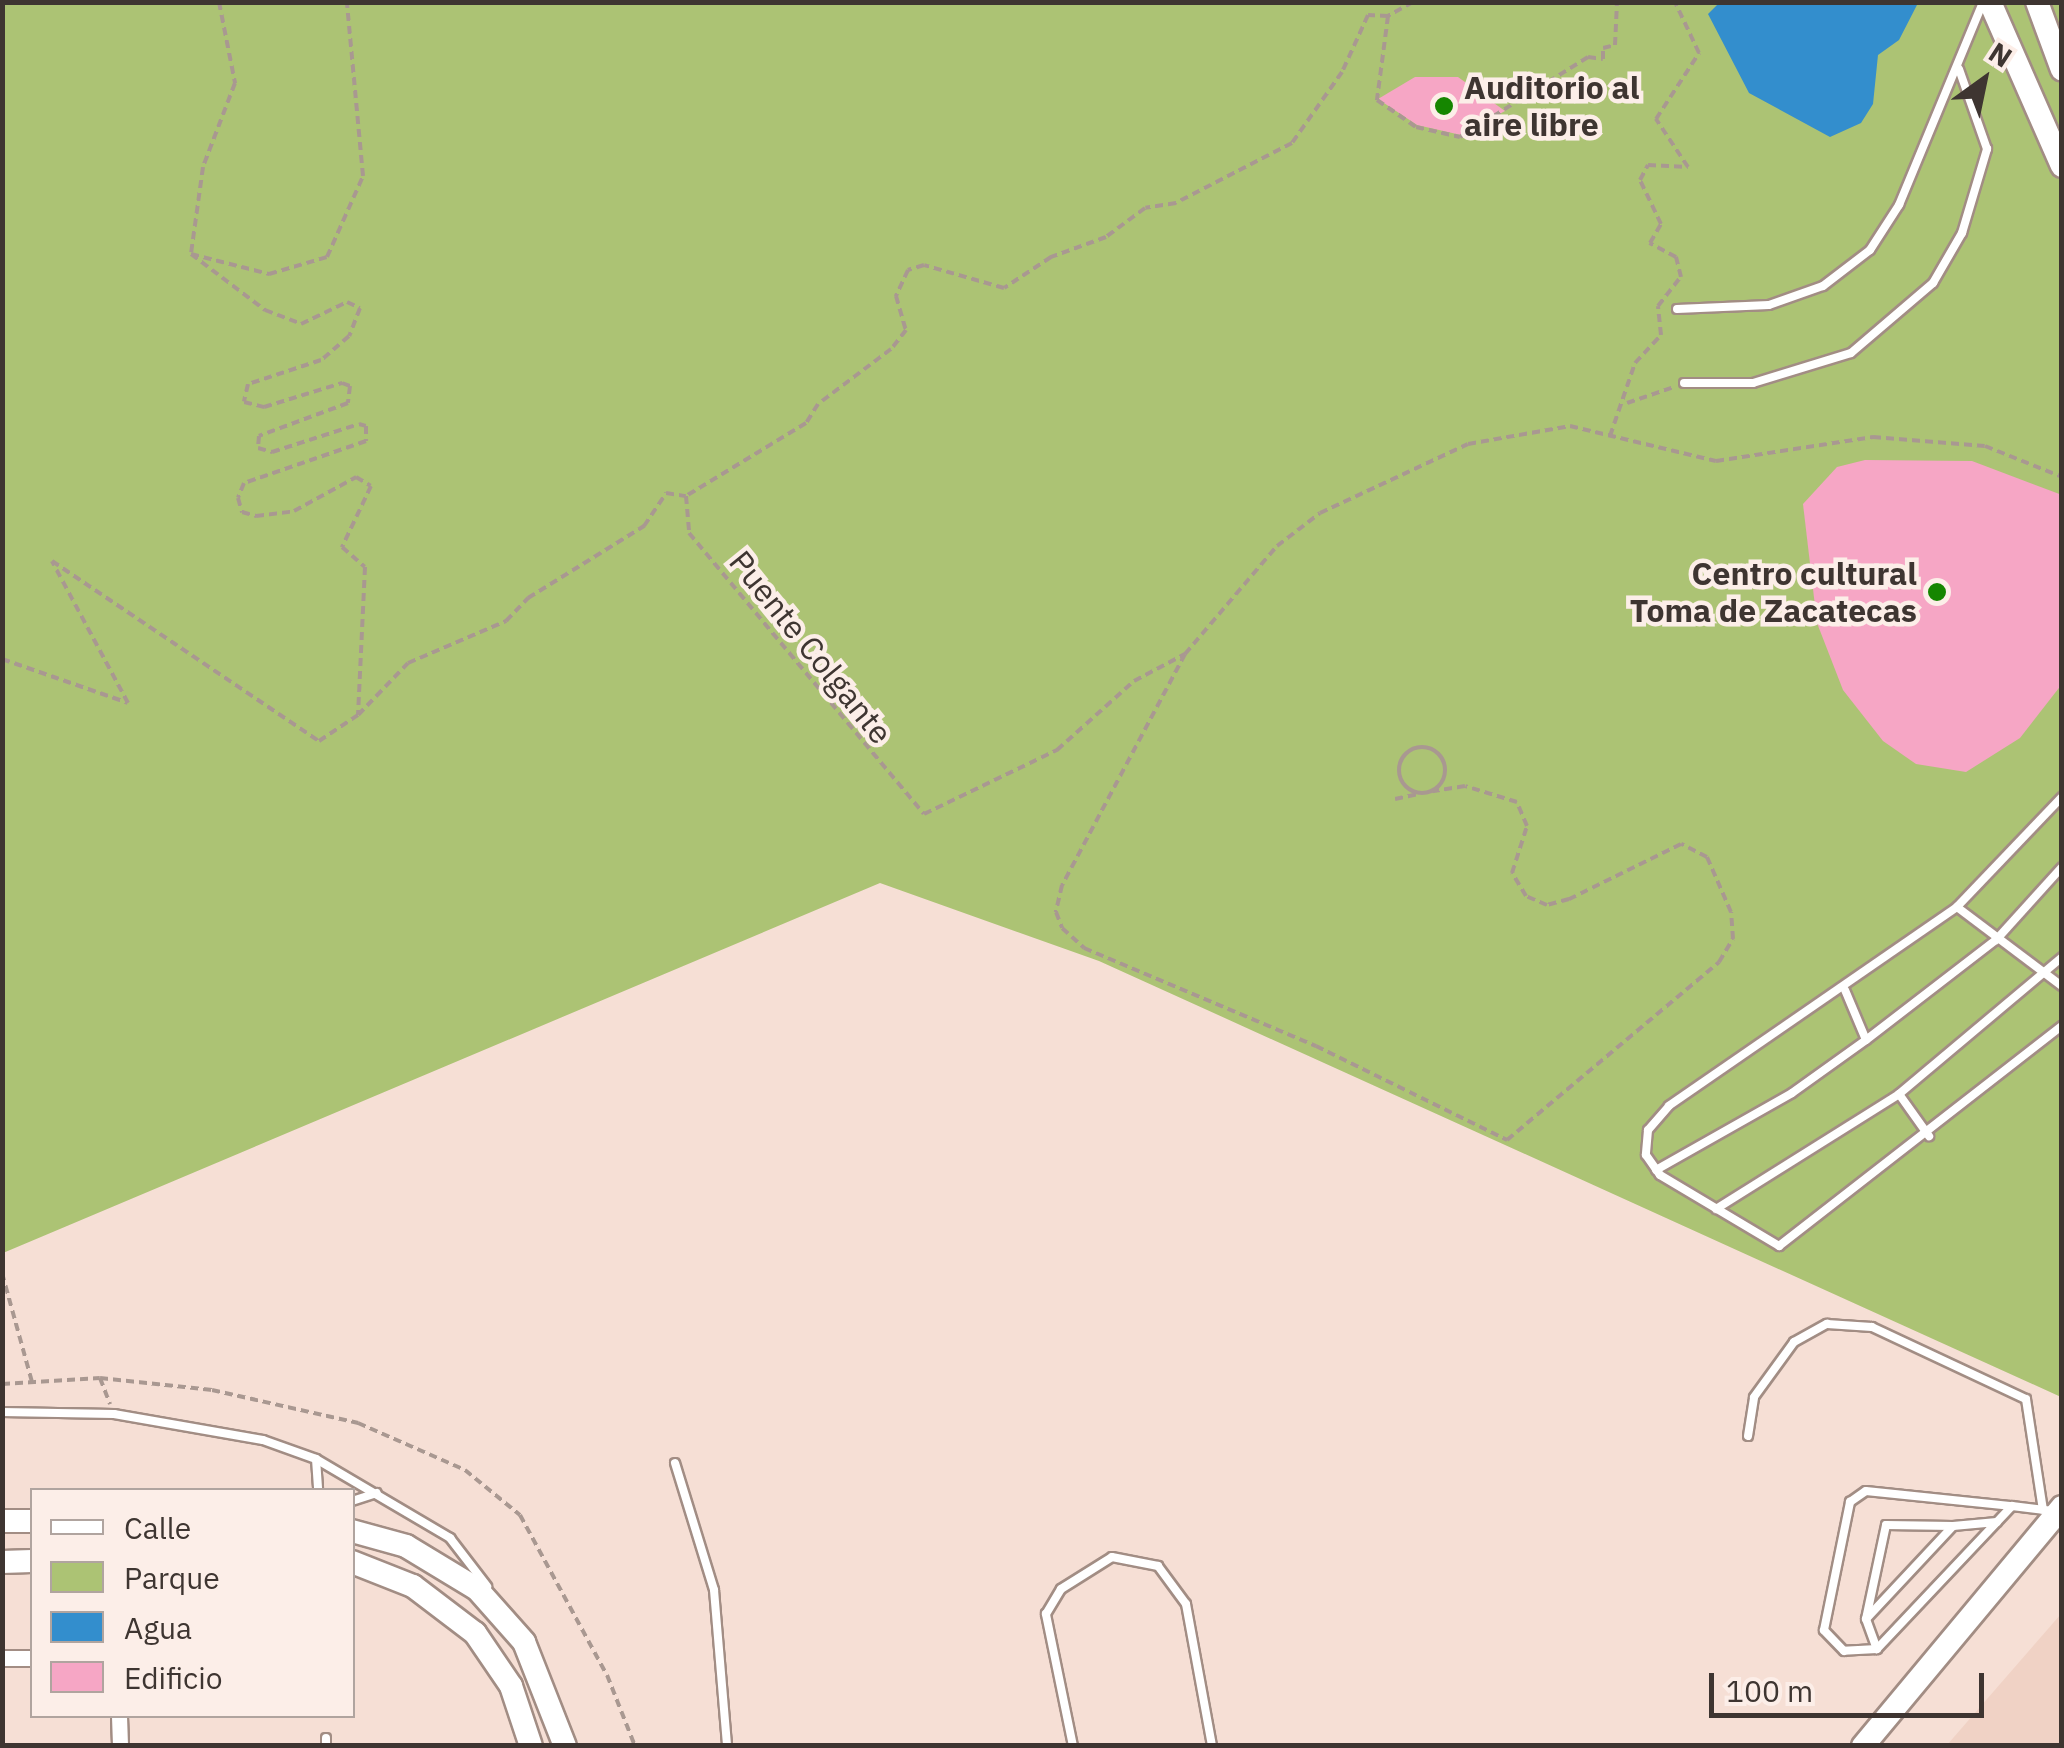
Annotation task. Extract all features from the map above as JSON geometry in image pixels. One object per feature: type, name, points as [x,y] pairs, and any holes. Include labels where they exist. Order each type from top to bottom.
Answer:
[{"type":"main road","points":[[1986,2],[2062,166]]},
{"type":"main road","points":[[2037,2],[2062,70]]},
{"type":"main road","points":[[1862,1746],[2054,1510]]},
{"type":"main road","points":[[2,1522],[30,1521]]},
{"type":"main road","points":[[355,1532],[439,1564],[501,1615],[540,1670],[566,1746]]},
{"type":"main road","points":[[2,1562],[30,1561]]},
{"type":"main road","points":[[355,1563],[413,1586],[475,1633],[511,1686],[531,1746]]},
{"type":"street","points":[[2,1658],[30,1658]]},
{"type":"street","points":[[119,1718],[120,1746]]},
{"type":"lane","points":[[1677,309],[1769,305],[1823,286],[1870,250],[1899,204],[1986,2]]},
{"type":"lane","points":[[1684,383],[1754,383],[1850,354],[1933,283],[1962,233],[1986,149],[1959,69]]},
{"type":"lane","points":[[2062,798],[1957,908],[1845,990],[1669,1106],[1648,1130],[1646,1155],[1656,1170],[1779,1246],[1928,1136],[2062,1026]]},
{"type":"lane","points":[[1656,1170],[1792,1093],[1866,1040],[1996,940],[2062,867]]},
{"type":"lane","points":[[1957,908],[2062,986]]},
{"type":"lane","points":[[1716,1209],[1900,1094],[2062,957]]},
{"type":"lane","points":[[1845,990],[1866,1040]]},
{"type":"lane","points":[[1900,1094],[1928,1136]]},
{"type":"lane","points":[[1748,1436],[1754,1398],[1794,1342],[1827,1324],[1872,1327],[2026,1399],[2054,1510],[1866,1491],[1850,1502],[1824,1630],[1844,1651],[1876,1649],[2012,1506]]},
{"type":"lane","points":[[2,1412],[114,1414],[264,1440],[316,1459],[450,1538],[478,1568],[501,1615]]},
{"type":"lane","points":[[316,1459],[318,1488]]},
{"type":"lane","points":[[676,1463],[714,1590],[727,1746]]},
{"type":"lane","points":[[355,1500],[377,1493]]},
{"type":"lane","points":[[1876,1649],[1866,1619],[1886,1525],[1997,1522]]},
{"type":"lane","points":[[1866,1619],[1953,1526]]},
{"type":"lane","points":[[1072,1746],[1046,1614],[1061,1589],[1112,1556],[1158,1566],[1186,1604],[1212,1746]]},
{"type":"path","points":[[191,254],[203,167],[235,83],[219,2]]},
{"type":"path","points":[[191,254],[268,274],[327,257],[364,176],[347,2]]},
{"type":"path","points":[[2,658],[128,702],[52,561],[319,741],[358,715],[408,662],[506,621],[528,598],[644,526],[666,493],[686,496],[806,423],[818,404],[892,349],[906,330],[896,296],[908,270],[924,265],[1004,288],[1051,257],[1106,238],[1145,208],[1176,203],[1259,160],[1292,142],[1342,72],[1368,15],[1388,16],[1413,2]]},
{"type":"path","points":[[1388,16],[1377,100],[1416,127],[1460,138],[1588,57],[1603,59],[1603,48],[1614,44],[1617,2]]},
{"type":"path","points":[[1610,436],[1627,403],[1628,377],[1661,336],[1658,306],[1681,277],[1676,257],[1650,244],[1661,224],[1640,180],[1648,165],[1688,167],[1656,118],[1699,54],[1675,2]]},
{"type":"path","points":[[191,254],[265,310],[301,324],[347,302],[360,308],[349,336],[321,360],[248,384],[244,402],[264,407],[342,383],[350,386],[348,402],[259,436],[258,448],[272,452],[359,424],[366,426],[366,441],[244,482],[238,498],[242,512],[256,516],[294,511],[356,476],[371,486],[342,547],[365,567],[358,715]]},
{"type":"path","points":[[1627,403],[1684,383]]},
{"type":"path","points":[[1395,799],[1465,786],[1517,802],[1526,826],[1512,873],[1526,896],[1547,905],[1569,899],[1681,844],[1707,857],[1731,912],[1734,939],[1718,962],[1507,1140],[1316,1046],[1084,948],[1062,928],[1056,912],[1062,885],[1186,654],[1276,546],[1320,513],[1468,444],[1570,426],[1716,461],[1873,437],[1984,446],[2062,477]]},
{"type":"path","name":"Puente Colgante","points":[[686,496],[689,533],[899,789],[924,814],[988,787],[1057,750],[1134,682],[1186,654]]},
{"type":"path","points":[[1422,793],[1399,774],[1413,748],[1436,751],[1445,764],[1432,791]]},
{"type":"path","points":[[2,1273],[32,1382]]},
{"type":"path","points":[[100,1378],[114,1414]]},
{"type":"path","points":[[2,1384],[100,1378],[212,1390],[358,1423],[465,1470],[520,1515],[608,1676],[636,1746]]},
{"type":"shaded area","points":[[2061,1614],[2061,1745],[1947,1745]]},
{"type":"green space","points":[[3,3],[2061,3],[2061,1397],[1099,961],[880,883],[3,1253]]},
{"type":"water","points":[[1719,2],[1918,3],[1899,40],[1878,55],[1873,104],[1861,123],[1830,137],[1749,93],[1708,14]]},
{"type":"building","name":"Auditorio al aire libre","points":[[1415,77],[1458,77],[1505,111],[1461,135],[1417,125],[1378,99]]},
{"type":"building","name":"Centro cultural Toma de Zacatecas","points":[[1865,460],[1972,461],[2062,495],[2062,684],[2020,738],[1966,772],[1916,764],[1883,741],[1843,690],[1817,623],[1803,504],[1837,467]]},
{"type":"place","name":"Auditorio al aire libre","points":[[1444,106]]},
{"type":"place","name":"Centro cultural Toma de Zacatecas","points":[[1937,592]]}]
